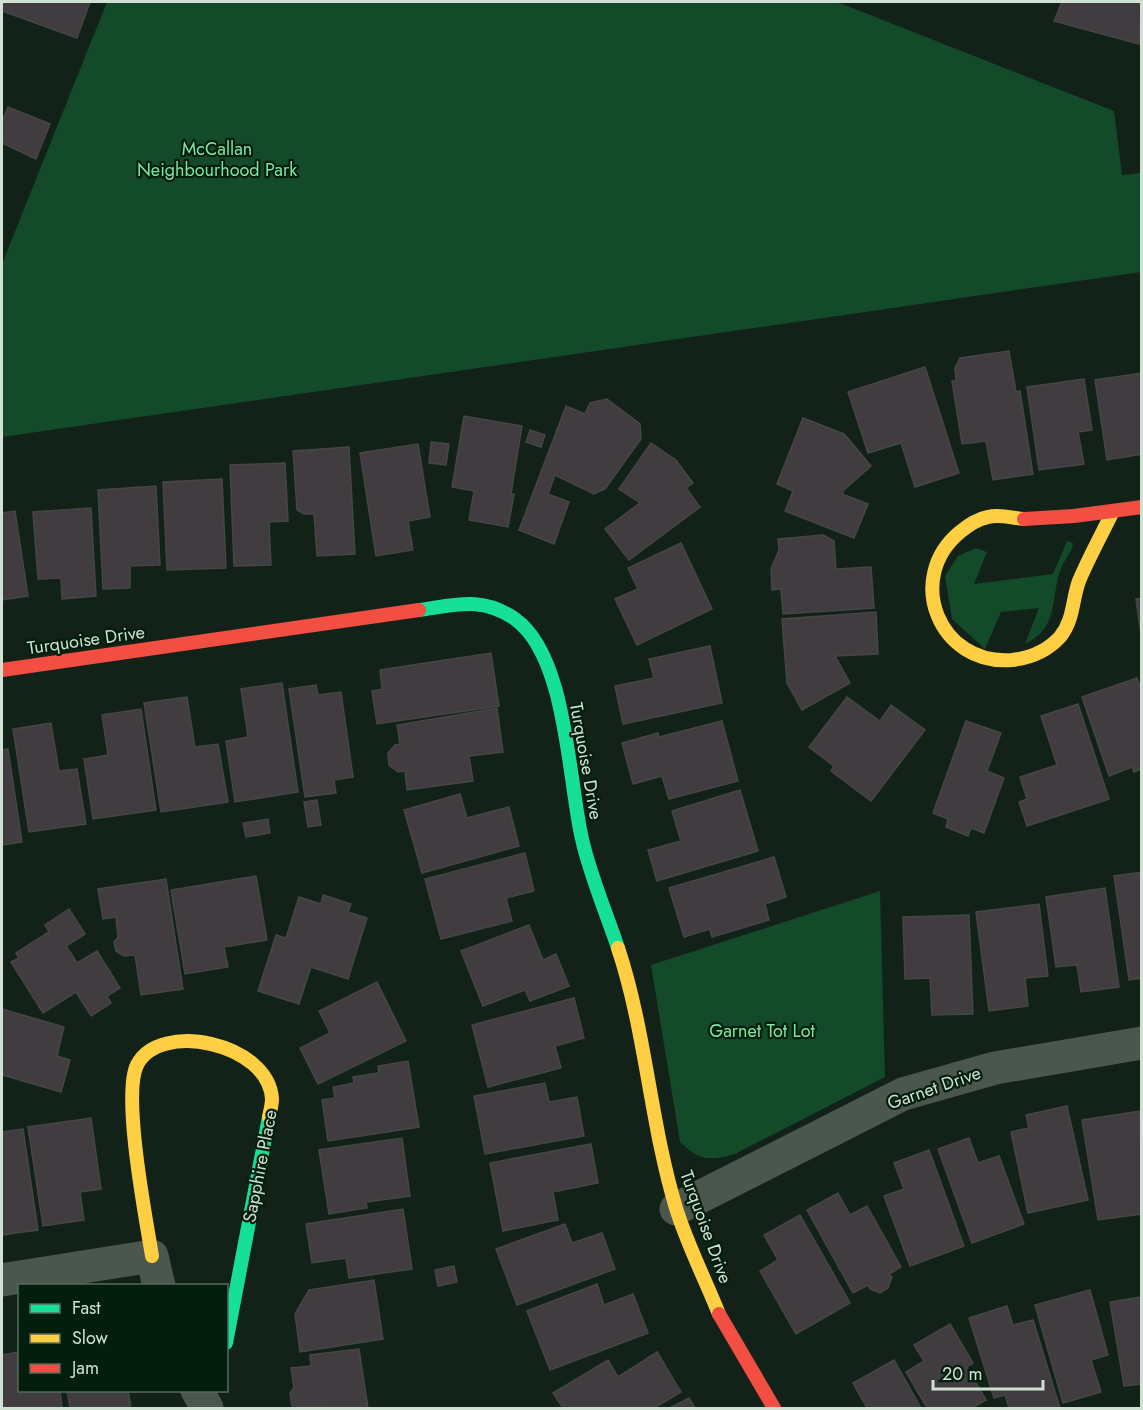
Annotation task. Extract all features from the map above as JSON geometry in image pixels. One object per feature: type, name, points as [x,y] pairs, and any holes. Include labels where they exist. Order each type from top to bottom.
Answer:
[{"type":"street","points":[[1113,511],[1078,587],[1075,608],[1066,628],[1052,645],[1034,656],[1013,662],[991,662],[970,654],[953,642],[939,624],[932,603],[930,584],[934,565],[943,548],[955,534],[972,522],[989,516],[1009,515],[1030,520],[1142,507]]},
{"type":"street","name":"Turquoise Drive","points":[[2,670],[476,602],[500,608],[524,625],[544,653],[553,678],[582,840],[625,970],[644,1049],[659,1140],[676,1209],[721,1320],[774,1408]]},
{"type":"street","name":"Sapphire Place","points":[[2,1280],[156,1271],[132,1106],[131,1080],[136,1065],[148,1053],[163,1046],[194,1040],[225,1045],[251,1060],[270,1088],[272,1099],[228,1332]]},
{"type":"street","name":"Garnet Drive","points":[[676,1209],[903,1094],[995,1068],[1142,1043]]},
{"type":"street","points":[[197,1392],[207,1408]]},
{"type":"street","points":[[218,1408],[220,1392]]},
{"type":"green space","name":"McCallan Neighbourhood Park","points":[[107,2],[837,2],[1114,111],[1122,175],[1141,173],[1141,272],[2,437],[2,264]]},
{"type":"green space","points":[[1067,541],[1073,543],[1061,568],[1052,611],[1044,629],[1036,637],[1025,644],[1039,608],[1001,612],[985,649],[952,619],[945,576],[958,556],[976,548],[987,552],[974,584],[1053,574]]},
{"type":"green space","name":"Garnet Tot Lot","points":[[880,891],[885,1077],[735,1154],[705,1158],[693,1153],[680,1142],[651,965]]},
{"type":"building","points":[[2,2],[90,2],[77,38],[2,11]]},
{"type":"building","points":[[1062,2],[1142,2],[1139,44],[1054,21]]},
{"type":"building","points":[[8,107],[50,124],[36,159],[2,143],[2,122]]},
{"type":"building","points":[[1009,351],[1016,392],[1020,391],[1033,474],[993,480],[986,441],[962,444],[952,381],[956,381],[955,368],[960,358]]},
{"type":"building","points":[[925,367],[959,473],[915,487],[901,443],[868,453],[848,392]]},
{"type":"building","points":[[1142,373],[1142,454],[1107,460],[1095,380]]},
{"type":"building","points":[[1084,379],[1092,430],[1078,432],[1084,464],[1039,470],[1027,387]]},
{"type":"building","points":[[607,399],[640,424],[641,439],[605,489],[594,494],[555,475],[548,494],[569,502],[554,544],[519,530],[566,406],[585,414],[590,403]]},
{"type":"building","points":[[464,416],[522,426],[508,527],[469,520],[474,491],[452,487]]},
{"type":"building","points":[[803,418],[844,434],[871,466],[842,494],[868,504],[854,538],[785,511],[793,491],[777,484]]},
{"type":"building","points":[[530,430],[545,435],[541,447],[526,442]]},
{"type":"building","points":[[431,442],[449,444],[446,465],[429,463]]},
{"type":"building","points":[[651,443],[676,460],[693,483],[686,488],[700,507],[629,560],[605,529],[640,503],[619,489]]},
{"type":"building","points":[[418,444],[430,517],[408,521],[413,550],[376,556],[360,453]]},
{"type":"building","points":[[349,447],[355,554],[317,556],[314,514],[304,514],[297,510],[293,451]]},
{"type":"building","points":[[285,463],[288,521],[269,522],[271,565],[234,566],[230,465]]},
{"type":"building","points":[[222,479],[226,568],[167,570],[163,482]]},
{"type":"building","points":[[156,486],[160,565],[130,566],[130,588],[103,589],[98,490]]},
{"type":"building","points":[[91,508],[96,596],[62,599],[61,578],[38,579],[33,512]]},
{"type":"building","points":[[15,511],[28,596],[2,600],[2,513]]},
{"type":"building","points":[[823,535],[834,541],[836,569],[871,567],[874,608],[783,614],[781,589],[772,590],[771,569],[779,550],[778,539]]},
{"type":"building","points":[[681,543],[712,609],[637,645],[615,599],[638,589],[628,568]]},
{"type":"building","points":[[1142,598],[1142,641],[1136,599]]},
{"type":"building","points":[[876,612],[878,654],[835,656],[850,683],[802,710],[787,683],[782,619]]},
{"type":"building","points":[[710,646],[722,703],[623,724],[615,686],[654,678],[649,659]]},
{"type":"building","points":[[491,653],[499,706],[377,724],[372,691],[382,689],[380,670]]},
{"type":"building","points":[[1137,678],[1142,692],[1142,769],[1134,772],[1132,767],[1109,776],[1082,697]]},
{"type":"building","points":[[282,683],[298,792],[235,802],[226,741],[248,737],[241,689]]},
{"type":"building","points":[[316,685],[318,695],[341,692],[353,777],[334,780],[336,793],[305,797],[289,689]]},
{"type":"building","points":[[187,697],[195,747],[218,744],[228,802],[161,812],[144,703]]},
{"type":"building","points":[[847,697],[880,721],[891,705],[925,730],[871,801],[831,771],[834,766],[809,747]]},
{"type":"building","points":[[1078,704],[1109,799],[1027,826],[1019,802],[1027,799],[1020,777],[1057,765],[1041,716]]},
{"type":"building","points":[[497,708],[503,752],[469,756],[473,781],[407,790],[405,771],[398,772],[389,765],[388,753],[395,745],[400,744],[397,725]]},
{"type":"building","points":[[141,709],[156,810],[93,819],[84,759],[108,755],[102,715]]},
{"type":"building","points":[[722,721],[738,781],[669,799],[662,776],[633,784],[622,743],[658,733],[659,737]]},
{"type":"building","points":[[966,721],[1001,733],[987,771],[1004,778],[984,833],[971,828],[968,836],[946,827],[948,819],[933,813]]},
{"type":"building","points":[[51,723],[59,771],[77,769],[86,824],[29,832],[13,729]]},
{"type":"building","points":[[8,749],[22,842],[2,845],[2,750]]},
{"type":"building","points":[[740,790],[758,851],[657,881],[648,850],[681,841],[672,811]]},
{"type":"building","points":[[460,794],[467,818],[509,807],[519,846],[422,873],[404,810]]},
{"type":"building","points":[[317,800],[321,825],[308,827],[304,802]]},
{"type":"building","points":[[268,819],[270,833],[246,837],[243,823]]},
{"type":"building","points":[[525,853],[534,891],[506,898],[512,921],[441,939],[425,879]]},
{"type":"building","points":[[774,857],[786,897],[765,904],[769,920],[712,937],[710,929],[684,937],[669,888]]},
{"type":"building","points":[[1142,872],[1142,978],[1129,980],[1114,876]]},
{"type":"building","points":[[256,876],[267,940],[224,947],[228,967],[185,974],[171,890]]},
{"type":"building","points":[[166,879],[183,989],[141,995],[135,955],[124,956],[116,951],[114,942],[118,937],[116,917],[103,919],[98,889]]},
{"type":"building","points":[[1105,888],[1119,987],[1081,992],[1077,965],[1056,967],[1046,897]]},
{"type":"building","points":[[323,895],[351,904],[348,912],[367,918],[348,979],[311,967],[299,1004],[258,991],[276,935],[286,938],[299,897],[321,904]]},
{"type":"building","points":[[1039,904],[1048,976],[1025,978],[1028,1006],[989,1011],[976,912]]},
{"type":"building","points":[[69,909],[85,934],[66,946],[77,963],[97,951],[120,988],[107,996],[111,1003],[91,1016],[76,992],[43,1013],[11,962],[19,958],[16,953],[49,932],[45,925]]},
{"type":"building","points":[[969,915],[973,1014],[932,1015],[930,978],[905,979],[903,917]]},
{"type":"building","points":[[529,925],[543,960],[556,954],[569,986],[530,1001],[525,990],[483,1006],[461,951]]},
{"type":"building","points":[[377,982],[406,1041],[318,1084],[300,1048],[330,1033],[319,1011]]},
{"type":"building","points":[[574,998],[584,1038],[555,1046],[561,1068],[488,1087],[472,1025]]},
{"type":"building","points":[[2,1009],[64,1027],[57,1056],[70,1060],[61,1092],[2,1075]]},
{"type":"building","points":[[408,1061],[419,1127],[328,1141],[322,1100],[335,1098],[333,1087],[354,1083],[353,1077],[379,1073],[378,1066]]},
{"type":"building","points":[[545,1083],[549,1102],[577,1097],[584,1136],[485,1154],[474,1096]]},
{"type":"building","points":[[1067,1106],[1088,1200],[1028,1213],[1011,1132],[1029,1128],[1026,1115]]},
{"type":"building","points":[[1140,1111],[1142,1214],[1098,1220],[1082,1120]]},
{"type":"building","points":[[91,1118],[101,1189],[80,1192],[84,1220],[43,1226],[28,1127]]},
{"type":"building","points":[[23,1129],[38,1230],[2,1235],[2,1132]]},
{"type":"building","points":[[402,1138],[410,1196],[366,1202],[367,1208],[329,1214],[319,1150]]},
{"type":"building","points":[[969,1138],[978,1163],[999,1156],[1024,1224],[972,1243],[938,1149]]},
{"type":"building","points":[[591,1144],[598,1183],[553,1192],[558,1220],[503,1231],[490,1163]]},
{"type":"building","points":[[929,1150],[964,1246],[910,1266],[884,1196],[904,1189],[894,1163]]},
{"type":"building","points":[[838,1193],[850,1215],[867,1206],[901,1267],[889,1274],[892,1277],[888,1288],[880,1293],[870,1289],[868,1285],[853,1293],[807,1210]]},
{"type":"building","points":[[403,1209],[412,1269],[349,1278],[346,1258],[312,1263],[306,1224]]},
{"type":"building","points":[[800,1215],[850,1303],[796,1334],[760,1271],[778,1260],[764,1235]]},
{"type":"building","points":[[565,1224],[572,1243],[602,1233],[615,1269],[517,1305],[496,1249]]},
{"type":"building","points":[[454,1266],[457,1282],[438,1286],[435,1270]]},
{"type":"building","points":[[374,1280],[383,1339],[300,1352],[295,1314],[309,1290]]},
{"type":"building","points":[[597,1284],[604,1305],[633,1294],[648,1333],[550,1370],[527,1311]]},
{"type":"building","points":[[1090,1290],[1108,1355],[1091,1360],[1101,1392],[1063,1403],[1035,1305]]},
{"type":"building","points":[[1142,1297],[1142,1384],[1124,1386],[1110,1302]]},
{"type":"building","points":[[1007,1306],[1013,1325],[1033,1320],[1060,1408],[1009,1408],[1005,1395],[994,1398],[969,1318]]},
{"type":"building","points":[[950,1324],[973,1363],[967,1367],[986,1400],[975,1406],[977,1408],[927,1408],[906,1372],[924,1361],[914,1345]]},
{"type":"building","points":[[359,1349],[368,1408],[292,1406],[290,1393],[294,1388],[291,1368],[311,1366],[310,1355]]},
{"type":"building","points":[[18,1352],[18,1392],[60,1392],[62,1408],[2,1408],[2,1355]]},
{"type":"building","points":[[657,1352],[681,1392],[654,1408],[563,1408],[553,1393],[608,1360],[618,1377]]},
{"type":"building","points":[[894,1360],[921,1408],[867,1408],[853,1383]]},
{"type":"building","points":[[67,1392],[128,1392],[131,1408],[70,1408]]},
{"type":"building","points":[[689,1398],[695,1408],[670,1408]]},
{"type":"traffic: fast","points":[[419,610],[468,604],[491,607],[515,619],[532,637],[545,661],[555,689],[563,720],[585,853],[618,948]]},
{"type":"traffic: fast","points":[[228,1332],[269,1117]]},
{"type":"traffic: slow","points":[[1024,519],[992,516],[973,523],[960,532],[943,551],[934,572],[933,594],[938,616],[949,634],[965,649],[987,658],[1012,660],[1026,658],[1044,650],[1060,637],[1068,624],[1079,581],[1113,511]]},
{"type":"traffic: slow","points":[[618,948],[635,1012],[667,1176],[680,1221],[719,1314]]},
{"type":"traffic: slow","points":[[152,1256],[134,1129],[133,1080],[137,1065],[149,1051],[167,1043],[189,1041],[212,1044],[234,1052],[253,1064],[266,1080],[272,1099],[269,1117]]},
{"type":"traffic: jam","points":[[1024,519],[1074,516],[1142,507]]},
{"type":"traffic: jam","points":[[2,670],[419,610]]},
{"type":"traffic: jam","points":[[719,1314],[774,1408]]}]
